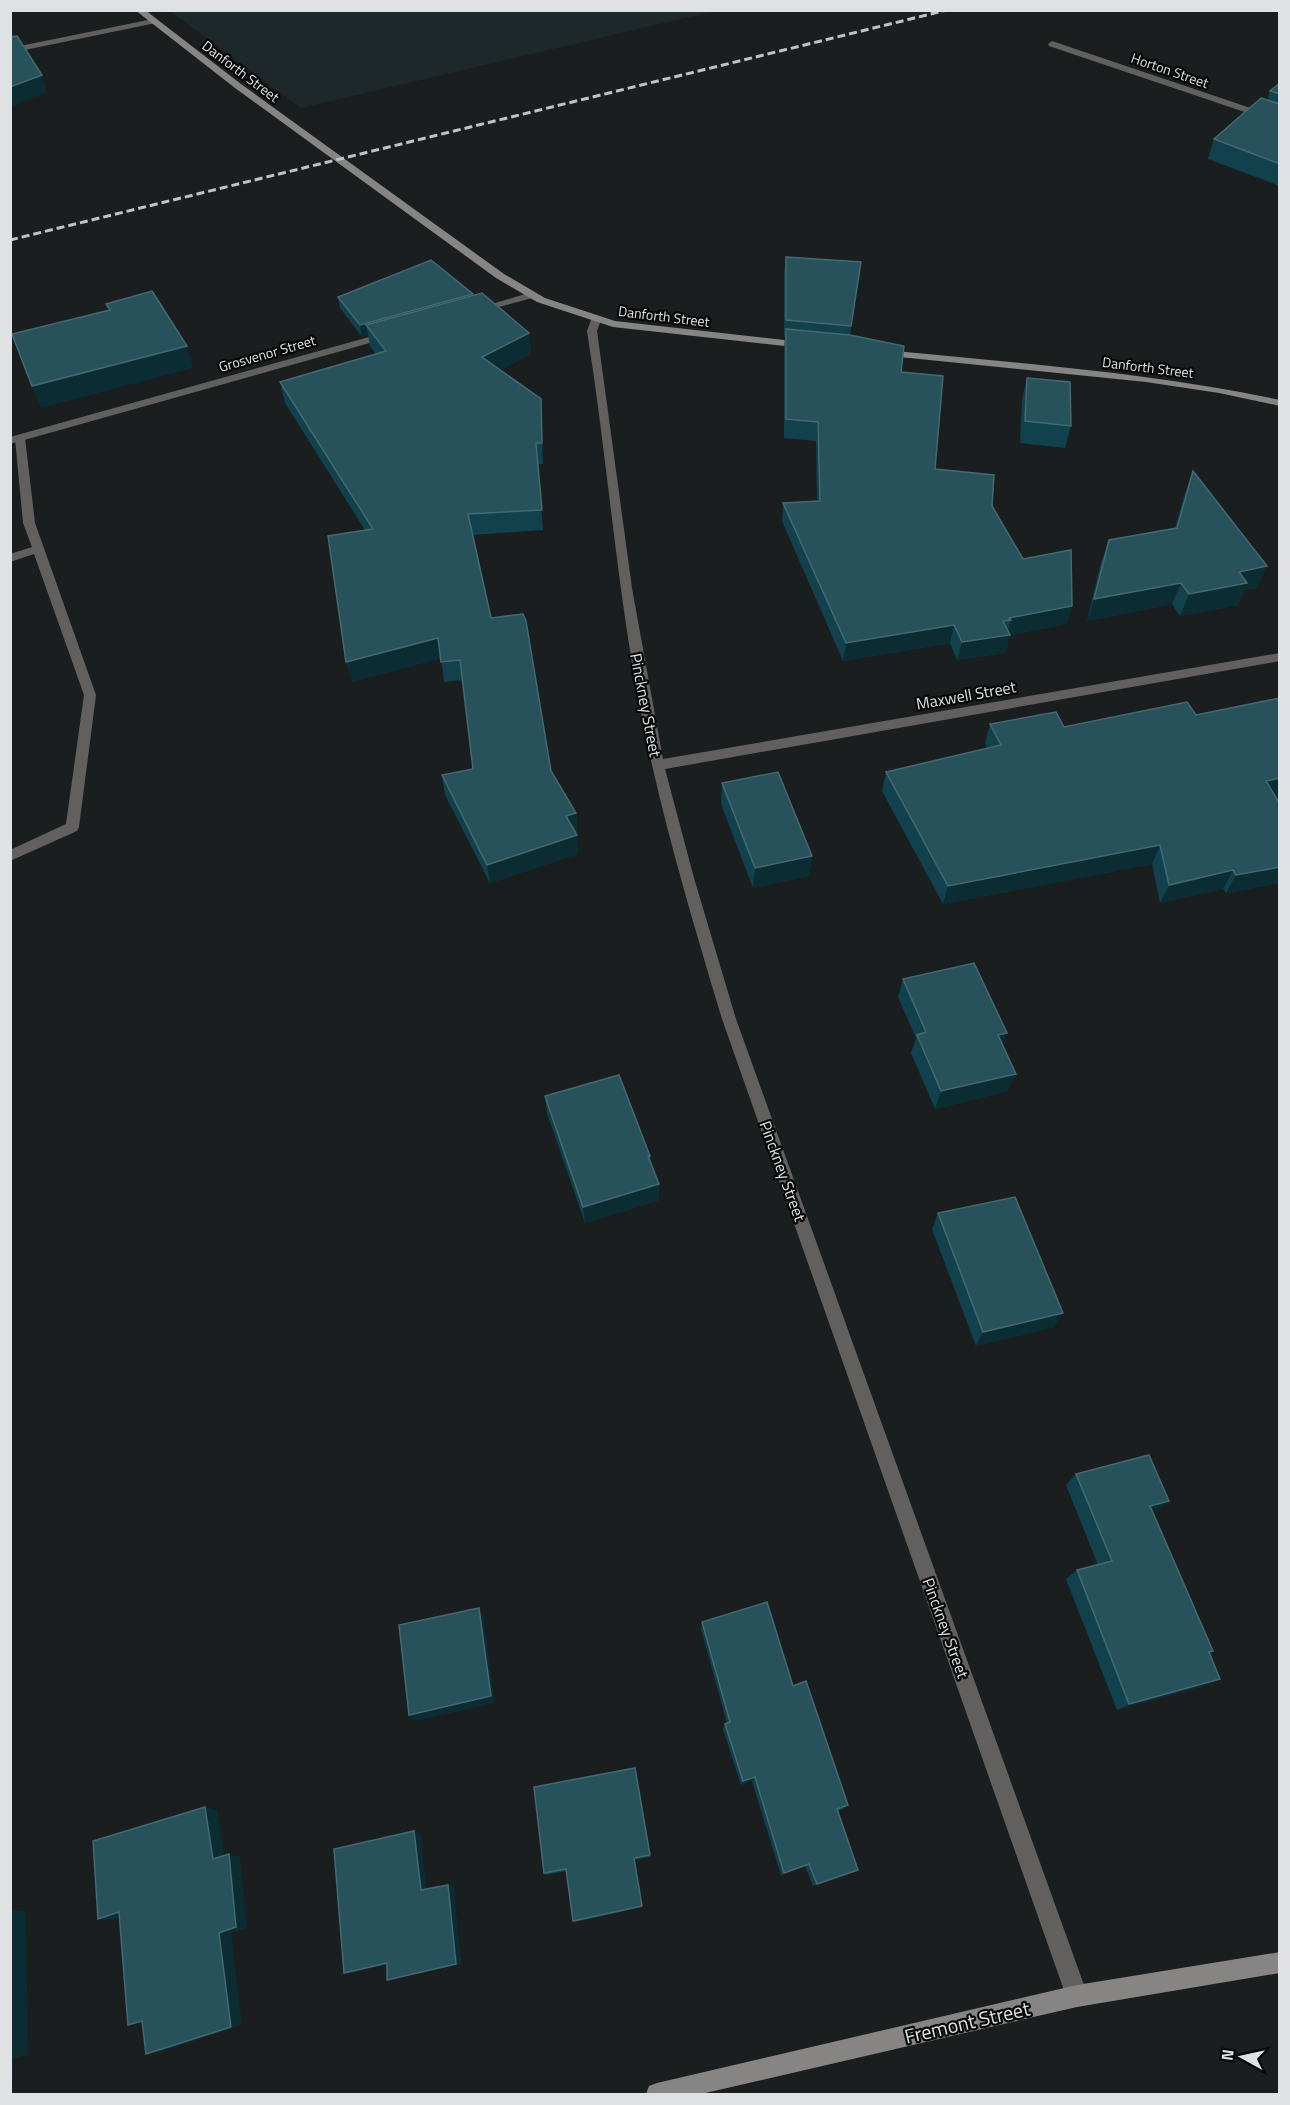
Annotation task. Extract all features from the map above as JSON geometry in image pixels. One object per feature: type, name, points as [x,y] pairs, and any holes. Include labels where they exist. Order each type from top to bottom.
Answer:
[{"type":"street","name":"Danforth Street","points":[[139,10],[500,276],[532,295],[596,320],[688,334],[817,346]]},
{"type":"street","points":[[10,51],[153,21]]},
{"type":"street","name":"Horton Street","points":[[1052,44],[1280,121]]},
{"type":"street","points":[[463,314],[532,295]]},
{"type":"street","name":"Pinckney Street","points":[[596,320],[592,331],[635,650],[658,765],[683,864],[729,1019],[1077,1996]]},
{"type":"street","name":"Grosvenor Street","points":[[15,440],[395,333]]},
{"type":"street","name":"Danforth Street","points":[[875,352],[1146,379],[1219,390],[1280,404]]},
{"type":"street","points":[[10,855],[72,827],[90,695],[29,523],[15,440]]},
{"type":"street","points":[[10,558],[39,549]]},
{"type":"street","name":"Maxwell Street","points":[[658,765],[1280,657]]},
{"type":"street","name":"Fremont Street","points":[[657,2094],[1077,1996],[1280,1962]]},
{"type":"shaded area","points":[[170,11],[715,11],[301,108]]},
{"type":"building","points":[[17,36],[42,75],[10,87],[10,37]]},
{"type":"building","points":[[1280,83],[1280,94],[1270,91]]},
{"type":"building","points":[[1261,98],[1280,104],[1280,164],[1214,139]]},
{"type":"building","points":[[786,257],[861,262],[851,326],[786,320]]},
{"type":"building","points":[[431,260],[473,294],[360,325],[338,297]]},
{"type":"building","points":[[152,291],[187,346],[32,386],[12,334],[110,310],[106,304]]},
{"type":"building","points":[[482,293],[529,333],[482,357],[541,399],[542,443],[536,443],[542,510],[468,514],[491,618],[523,614],[526,621],[551,771],[576,813],[566,816],[577,835],[487,865],[442,775],[473,769],[460,660],[441,662],[438,638],[346,662],[328,536],[373,529],[280,382],[386,351],[366,325]]},
{"type":"building","points":[[786,329],[850,335],[904,346],[901,372],[943,376],[935,469],[994,475],[992,506],[1023,559],[1071,550],[1072,606],[1009,618],[1011,620],[1003,621],[1010,635],[962,642],[954,625],[846,643],[783,503],[820,501],[818,422],[786,419]]},
{"type":"building","points":[[1027,378],[1070,382],[1071,426],[1025,421]]},
{"type":"building","points":[[1193,471],[1267,566],[1239,572],[1247,583],[1189,594],[1181,583],[1094,599],[1109,540],[1177,528]]},
{"type":"building","points":[[1280,698],[1280,778],[1266,781],[1280,804],[1280,867],[1236,875],[1233,870],[1169,885],[1160,845],[948,886],[886,772],[1001,745],[990,724],[1056,712],[1064,727],[1187,702],[1196,715]]},
{"type":"building","points":[[778,772],[812,856],[755,868],[722,783]]},
{"type":"building","points":[[974,963],[1007,1033],[998,1035],[1016,1074],[941,1091],[917,1035],[926,1032],[903,979]]},
{"type":"building","points":[[619,1075],[659,1184],[583,1207],[545,1096]]},
{"type":"building","points":[[1015,1197],[1063,1313],[983,1332],[938,1213]]},
{"type":"building","points":[[1149,1455],[1169,1501],[1150,1506],[1213,1651],[1209,1652],[1220,1679],[1129,1704],[1077,1570],[1112,1561],[1076,1474]]},
{"type":"building","points":[[767,1602],[793,1686],[806,1681],[848,1805],[837,1809],[858,1870],[817,1884],[809,1864],[784,1873],[755,1777],[743,1781],[725,1724],[730,1722],[702,1622]]},
{"type":"building","points":[[479,1608],[491,1696],[409,1715],[399,1625]]},
{"type":"building","points":[[635,1768],[650,1855],[634,1858],[642,1906],[573,1921],[566,1869],[544,1873],[534,1787]]},
{"type":"building","points":[[205,1807],[213,1859],[229,1854],[236,1927],[219,1933],[231,2027],[146,2054],[142,2021],[128,2025],[119,1912],[98,1919],[93,1841]]},
{"type":"building","points":[[414,1831],[421,1890],[448,1885],[456,1964],[387,1980],[387,1963],[344,1973],[334,1849]]},
{"type":"railway","points":[[10,240],[947,10]]}]
